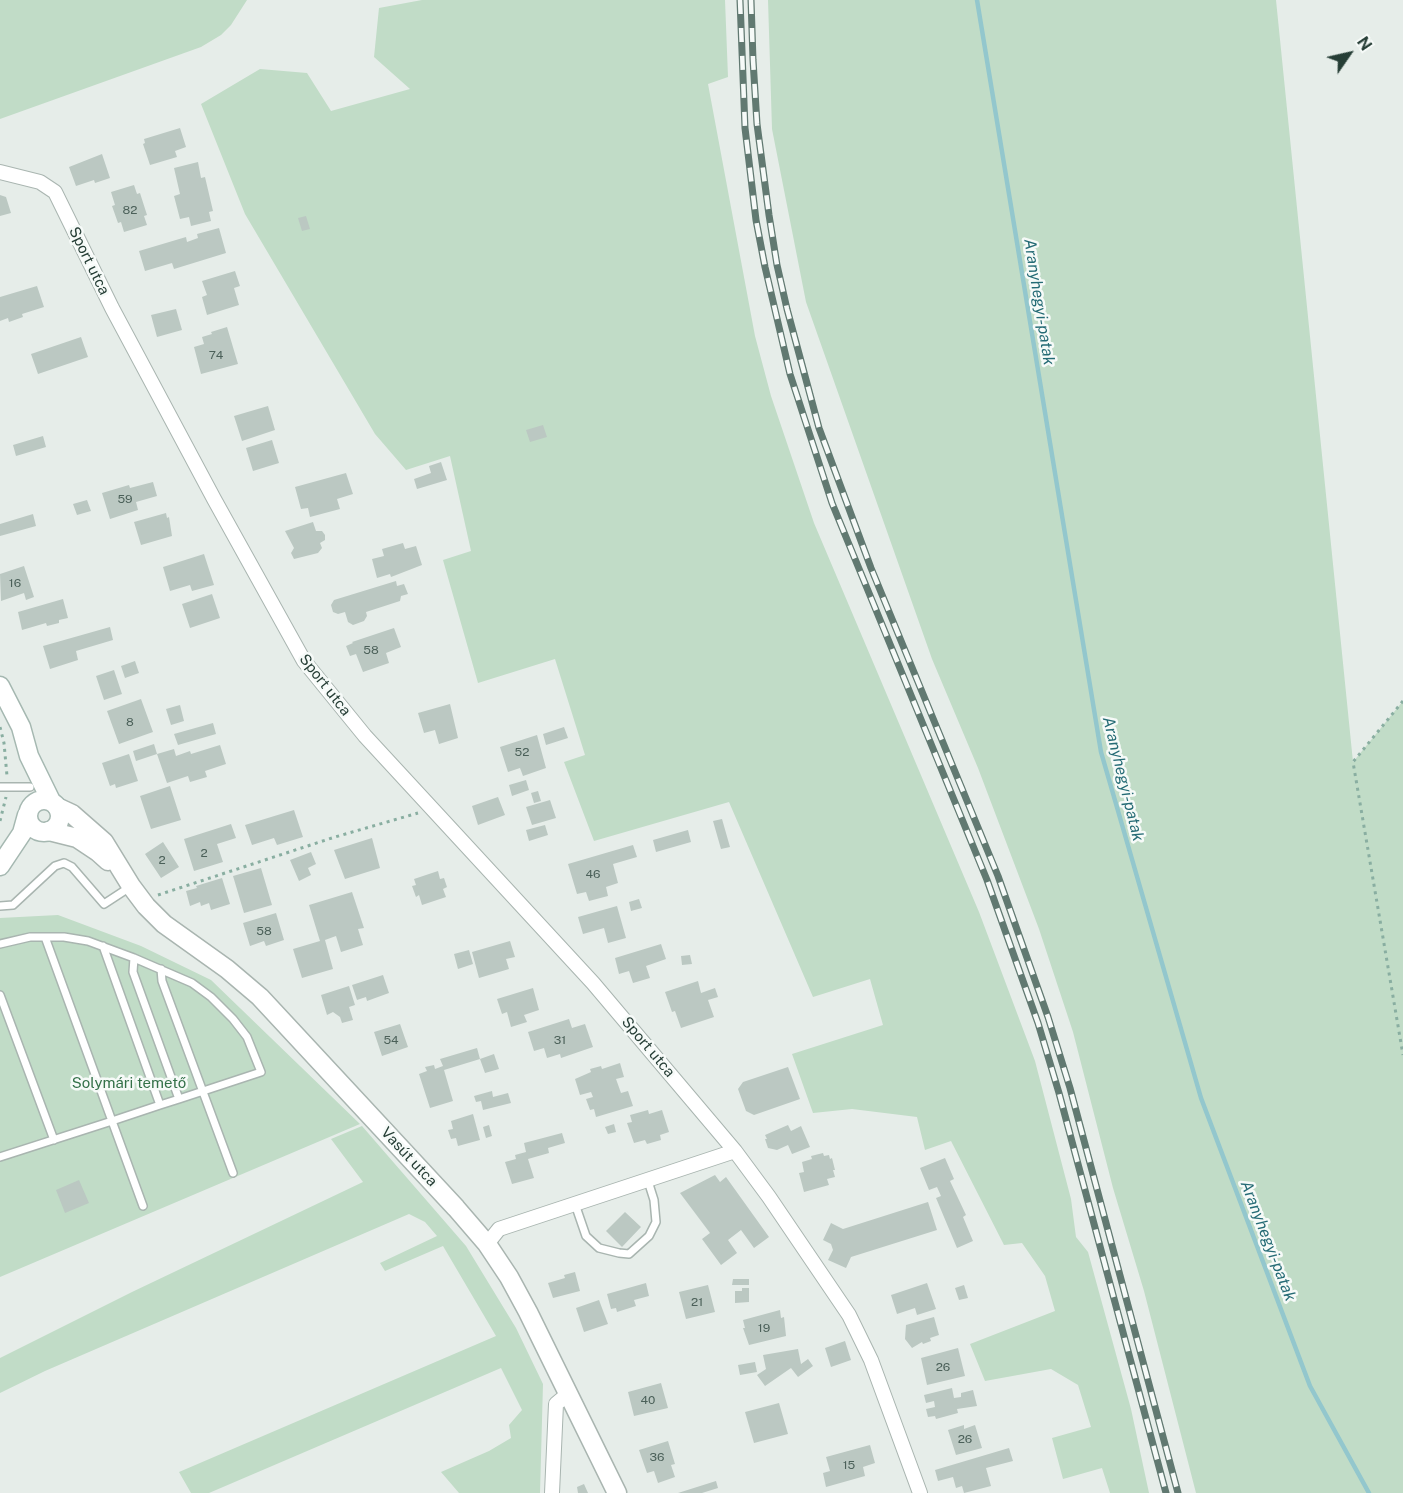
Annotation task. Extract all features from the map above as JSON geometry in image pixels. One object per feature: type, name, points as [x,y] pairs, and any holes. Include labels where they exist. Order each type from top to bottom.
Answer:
[{"type":"street","name":"Sport utca","points":[[0,172],[40,182],[55,192],[112,308],[304,661],[365,736],[593,983],[735,1151],[769,1197],[849,1315],[871,1360],[920,1493]]},
{"type":"street","points":[[0,686],[21,727],[29,756],[60,813],[55,827],[45,831],[2,863]]},
{"type":"street","points":[[29,756],[29,823],[34,829],[45,831]]},
{"type":"street","points":[[2,863],[22,833],[29,811],[36,801],[44,799],[54,804]]},
{"type":"street","name":"Vasút utca","points":[[54,804],[72,814],[104,842],[128,883]]},
{"type":"street","name":"Vasút utca","points":[[45,831],[77,838],[98,852],[164,924],[227,969],[260,998],[487,1244],[523,1303],[617,1493]]},
{"type":"street","points":[[487,1244],[499,1229],[735,1151]]},
{"type":"street","points":[[552,1493],[556,1404],[568,1394]]},
{"type":"lane","points":[[4,786],[30,787]]},
{"type":"lane","points":[[0,906],[13,905],[55,866],[64,863],[72,867],[104,904],[128,883]]},
{"type":"lane","points":[[0,944],[30,937],[76,939],[134,958],[192,983],[233,1018],[247,1037],[261,1072],[0,1157]]},
{"type":"lane","points":[[45,937],[143,1206]]},
{"type":"lane","points":[[102,946],[160,1105]]},
{"type":"lane","points":[[134,958],[133,972],[179,1099]]},
{"type":"lane","points":[[161,969],[162,981],[233,1173]]},
{"type":"lane","points":[[0,995],[54,1140]]},
{"type":"lane","points":[[575,1204],[586,1236],[599,1248],[629,1254],[649,1236],[656,1222],[654,1200],[648,1181]]},
{"type":"path","points":[[1403,701],[1353,762],[1403,1055]]},
{"type":"path","points":[[0,728],[7,761],[5,802],[0,821]]},
{"type":"path","points":[[157,896],[302,847],[426,811],[431,806]]},
{"type":"green space","points":[[0,0],[247,0],[231,25],[221,35],[201,47],[0,119]]},
{"type":"green space","points":[[422,0],[725,0],[728,77],[708,84],[755,336],[771,396],[814,523],[979,912],[1035,1061],[1071,1199],[1076,1237],[1088,1252],[1131,1409],[1149,1493],[1110,1493],[1102,1468],[1063,1479],[1052,1438],[1091,1427],[1078,1385],[1051,1369],[985,1381],[970,1344],[1055,1311],[1045,1276],[1022,1243],[1004,1245],[951,1141],[925,1150],[917,1117],[852,1109],[813,1113],[792,1054],[883,1025],[870,979],[813,997],[729,802],[594,841],[564,762],[585,755],[555,659],[478,683],[443,560],[471,551],[450,456],[406,470],[375,434],[245,214],[201,104],[260,69],[307,73],[331,111],[410,89],[374,57],[379,8]]},
{"type":"green space","points":[[768,0],[1276,0],[1353,762],[1403,701],[1403,1493],[1196,1493],[1144,1291],[1113,1188],[1073,1032],[1039,929],[978,768],[932,659],[806,302],[772,129]]},
{"type":"green space","name":"Solymári temető","points":[[58,915],[141,946],[211,980],[360,1124],[0,1277],[0,918]]},
{"type":"green space","points":[[362,1126],[466,1246],[516,1328],[543,1384],[540,1493],[459,1493],[441,1472],[489,1451],[511,1438],[509,1425],[522,1410],[501,1368],[209,1493],[191,1493],[179,1472],[496,1336],[443,1246],[385,1271],[380,1263],[437,1236],[425,1222],[409,1214],[45,1371],[0,1393],[0,1358],[363,1182],[331,1139]]},
{"type":"building","points":[[180,128],[186,147],[175,151],[177,157],[150,165],[143,144],[144,139]]},
{"type":"building","points":[[102,154],[110,178],[76,186],[69,167]]},
{"type":"building","points":[[198,162],[201,178],[205,177],[213,211],[209,212],[211,221],[191,226],[189,217],[180,219],[174,196],[180,194],[174,168]]},
{"type":"building","points":[[134,185],[137,194],[140,193],[147,215],[144,216],[147,225],[124,232],[112,206],[115,205],[111,192]]},
{"type":"building","points":[[0,195],[6,197],[11,213],[0,216]]},
{"type":"building","points":[[306,216],[310,229],[302,231],[298,218]]},
{"type":"building","points":[[219,228],[226,253],[174,269],[172,263],[145,271],[139,251],[186,237],[187,242],[198,238],[197,234]]},
{"type":"building","points":[[235,271],[240,286],[234,288],[239,305],[207,315],[202,297],[207,295],[202,281]]},
{"type":"building","points":[[37,286],[44,307],[22,314],[23,317],[9,322],[8,318],[0,321],[0,297]]},
{"type":"building","points":[[176,309],[182,330],[157,337],[151,315]]},
{"type":"building","points":[[227,327],[238,364],[201,374],[194,347],[204,344],[202,337]]},
{"type":"building","points":[[81,337],[88,357],[38,374],[31,354]]},
{"type":"building","points":[[268,406],[275,430],[242,441],[234,416]]},
{"type":"building","points":[[543,425],[547,437],[530,442],[526,430]]},
{"type":"building","points":[[43,436],[46,447],[16,456],[13,445]]},
{"type":"building","points":[[272,440],[279,463],[253,471],[246,448]]},
{"type":"building","points":[[441,462],[447,480],[417,489],[414,479],[431,473],[429,466]]},
{"type":"building","points":[[346,473],[353,494],[337,499],[340,509],[310,517],[308,508],[301,509],[295,487]]},
{"type":"building","points":[[153,482],[157,496],[136,502],[138,510],[110,519],[102,493],[129,485],[130,488]]},
{"type":"building","points":[[87,500],[91,511],[77,515],[73,504]]},
{"type":"building","points":[[166,513],[167,518],[169,517],[172,536],[141,545],[134,522]]},
{"type":"building","points":[[33,514],[36,526],[0,536],[0,524]]},
{"type":"building","points":[[313,522],[316,531],[322,531],[325,535],[325,540],[320,543],[322,548],[318,553],[294,559],[291,553],[294,548],[285,531]]},
{"type":"building","points":[[403,543],[405,549],[416,546],[422,565],[391,577],[390,574],[377,578],[372,559],[384,556],[382,549]]},
{"type":"building","points":[[204,554],[214,585],[192,591],[190,585],[170,591],[163,567]]},
{"type":"building","points":[[24,566],[34,597],[26,600],[24,593],[1,601],[0,574]]},
{"type":"building","points":[[396,581],[397,586],[404,584],[408,594],[401,596],[400,601],[366,612],[367,616],[364,621],[353,625],[348,622],[345,612],[338,614],[333,612],[331,605],[334,600]]},
{"type":"building","points":[[212,594],[220,618],[190,628],[182,604]]},
{"type":"building","points":[[63,599],[68,618],[59,620],[59,623],[47,626],[46,623],[22,630],[18,612]]},
{"type":"building","points":[[110,627],[113,640],[76,651],[78,660],[50,669],[43,646]]},
{"type":"building","points":[[394,628],[401,647],[386,653],[389,663],[363,672],[356,654],[350,656],[346,646]]},
{"type":"building","points":[[135,661],[139,673],[125,678],[121,666]]},
{"type":"building","points":[[114,670],[122,694],[104,700],[96,676]]},
{"type":"building","points":[[141,699],[153,732],[119,744],[107,711]]},
{"type":"building","points":[[450,704],[458,738],[439,744],[435,730],[424,733],[418,713]]},
{"type":"building","points":[[180,705],[184,721],[171,725],[166,709]]},
{"type":"building","points":[[213,723],[216,734],[178,745],[174,734]]},
{"type":"building","points":[[564,727],[568,738],[546,745],[543,734]]},
{"type":"building","points":[[537,735],[546,768],[523,776],[520,768],[508,772],[500,747]]},
{"type":"building","points":[[154,744],[157,754],[136,761],[133,751]]},
{"type":"building","points":[[220,745],[226,764],[205,771],[207,777],[190,782],[188,776],[167,783],[157,754],[174,749],[176,756],[190,751],[191,754]]},
{"type":"building","points":[[129,754],[138,781],[116,788],[115,784],[110,786],[102,763]]},
{"type":"building","points":[[526,780],[529,790],[512,796],[509,785]]},
{"type":"building","points":[[170,786],[181,820],[151,829],[140,796]]},
{"type":"building","points":[[538,791],[541,801],[534,803],[531,793]]},
{"type":"building","points":[[498,797],[505,815],[478,825],[472,806]]},
{"type":"building","points":[[550,800],[556,818],[532,825],[526,807]]},
{"type":"building","points":[[294,810],[303,837],[277,845],[274,838],[252,845],[245,825]]},
{"type":"building","points":[[722,819],[730,847],[721,849],[713,821]]},
{"type":"building","points":[[231,824],[236,838],[217,844],[223,862],[194,871],[184,839]]},
{"type":"building","points":[[545,825],[548,835],[529,841],[526,830]]},
{"type":"building","points":[[688,830],[691,842],[656,852],[653,840]]},
{"type":"building","points":[[372,838],[380,868],[345,879],[334,850]]},
{"type":"building","points":[[163,842],[179,867],[161,878],[145,854]]},
{"type":"building","points":[[633,845],[637,857],[613,864],[618,883],[606,887],[608,896],[589,901],[586,892],[577,894],[568,864]]},
{"type":"building","points":[[311,852],[316,864],[308,868],[311,875],[299,881],[290,860]]},
{"type":"building","points":[[261,868],[272,905],[244,913],[233,876]]},
{"type":"building","points":[[438,871],[440,879],[444,878],[447,887],[443,889],[446,897],[422,905],[419,895],[416,897],[412,886],[416,885],[414,879]]},
{"type":"building","points":[[222,878],[230,904],[211,910],[209,903],[201,906],[200,902],[190,906],[186,891]]},
{"type":"building","points":[[352,892],[364,928],[358,929],[363,945],[341,952],[336,936],[325,940],[333,969],[302,978],[293,949],[320,941],[309,905]]},
{"type":"building","points":[[639,899],[642,908],[631,911],[629,902]]},
{"type":"building","points":[[617,906],[626,938],[608,943],[604,928],[583,934],[578,917]]},
{"type":"building","points":[[276,913],[284,940],[266,946],[264,941],[250,946],[243,923]]},
{"type":"building","points":[[510,941],[515,957],[506,959],[509,969],[479,978],[472,952]]},
{"type":"building","points":[[661,944],[666,959],[646,966],[650,978],[633,983],[629,971],[619,974],[615,958]]},
{"type":"building","points":[[469,950],[473,964],[458,969],[454,954]]},
{"type":"building","points":[[690,955],[692,964],[682,965],[681,956]]},
{"type":"building","points":[[383,975],[389,993],[367,1001],[366,997],[357,1000],[352,985]]},
{"type":"building","points":[[698,981],[701,993],[715,988],[718,997],[708,1000],[714,1017],[681,1028],[665,992]]},
{"type":"building","points":[[349,986],[355,1005],[349,1007],[353,1020],[342,1023],[340,1017],[333,1012],[327,1015],[321,995]]},
{"type":"building","points":[[533,988],[539,1010],[524,1015],[527,1022],[511,1027],[507,1012],[502,1014],[497,999]]},
{"type":"building","points":[[569,1019],[572,1028],[585,1024],[593,1047],[561,1058],[560,1054],[547,1058],[544,1048],[534,1051],[528,1032]]},
{"type":"building","points":[[400,1024],[408,1047],[382,1056],[374,1032]]},
{"type":"building","points":[[477,1048],[480,1059],[444,1070],[453,1101],[430,1108],[419,1074],[427,1071],[425,1067],[434,1065],[435,1069],[443,1066],[440,1059]]},
{"type":"building","points":[[494,1054],[499,1069],[485,1073],[480,1059]]},
{"type":"building","points":[[620,1063],[624,1077],[616,1079],[621,1093],[628,1091],[633,1106],[596,1117],[594,1109],[590,1110],[586,1099],[593,1097],[591,1092],[580,1095],[575,1079],[591,1072],[590,1069],[601,1066],[602,1069]]},
{"type":"building","points":[[788,1067],[800,1099],[754,1115],[746,1111],[738,1089],[743,1082]]},
{"type":"building","points":[[492,1091],[493,1097],[508,1093],[511,1103],[483,1110],[481,1101],[476,1102],[474,1096]]},
{"type":"building","points":[[648,1110],[649,1114],[662,1110],[669,1132],[660,1135],[661,1140],[647,1144],[645,1140],[634,1143],[627,1123],[632,1122],[630,1115]]},
{"type":"building","points":[[473,1114],[480,1140],[458,1146],[456,1138],[451,1139],[448,1130],[453,1129],[451,1121]]},
{"type":"building","points":[[614,1124],[616,1132],[608,1134],[605,1127]]},
{"type":"building","points":[[489,1125],[492,1136],[486,1138],[483,1127]]},
{"type":"building","points":[[788,1125],[791,1131],[801,1126],[810,1147],[792,1154],[788,1145],[777,1150],[768,1148],[765,1135]]},
{"type":"building","points":[[562,1133],[565,1143],[548,1148],[549,1153],[528,1159],[534,1178],[512,1184],[505,1162],[516,1159],[515,1155],[526,1152],[524,1143]]},
{"type":"building","points":[[823,1153],[824,1156],[829,1155],[830,1159],[832,1158],[835,1177],[827,1179],[829,1185],[804,1192],[799,1173],[804,1172],[802,1162],[812,1159],[811,1156]]},
{"type":"building","points":[[945,1158],[954,1179],[950,1181],[966,1215],[963,1217],[973,1241],[957,1248],[936,1198],[941,1196],[937,1187],[929,1190],[920,1168]]},
{"type":"building","points":[[715,1175],[720,1182],[726,1177],[769,1237],[754,1248],[741,1230],[728,1240],[737,1253],[721,1265],[702,1239],[710,1233],[680,1193]]},
{"type":"building","points":[[79,1180],[89,1203],[65,1213],[56,1190]]},
{"type":"building","points":[[928,1202],[937,1230],[851,1257],[846,1268],[828,1260],[833,1250],[831,1244],[823,1240],[831,1223],[843,1229]]},
{"type":"building","points":[[625,1212],[641,1227],[622,1247],[606,1231]]},
{"type":"building","points":[[575,1272],[580,1291],[553,1298],[548,1283]]},
{"type":"building","points":[[733,1279],[749,1279],[749,1285],[732,1285]]},
{"type":"building","points":[[646,1283],[649,1296],[634,1300],[636,1306],[617,1312],[616,1308],[611,1309],[607,1294]]},
{"type":"building","points":[[927,1283],[936,1309],[917,1315],[915,1308],[897,1314],[891,1295]]},
{"type":"building","points":[[708,1285],[715,1312],[686,1319],[679,1292]]},
{"type":"building","points":[[964,1285],[968,1298],[959,1300],[955,1288]]},
{"type":"building","points":[[742,1288],[749,1288],[749,1302],[735,1303],[735,1291],[742,1291]]},
{"type":"building","points":[[599,1300],[608,1324],[584,1332],[576,1308]]},
{"type":"building","points":[[780,1310],[781,1318],[784,1317],[786,1336],[749,1345],[743,1328],[745,1328],[743,1320]]},
{"type":"building","points":[[934,1317],[939,1335],[930,1338],[931,1341],[923,1344],[922,1342],[912,1348],[905,1339],[906,1325]]},
{"type":"building","points":[[845,1341],[851,1360],[831,1367],[825,1348]]},
{"type":"building","points":[[958,1348],[965,1376],[927,1385],[921,1358]]},
{"type":"building","points":[[798,1349],[801,1364],[808,1359],[813,1366],[798,1377],[791,1368],[765,1386],[757,1375],[766,1369],[763,1355]]},
{"type":"building","points":[[755,1362],[757,1372],[740,1375],[738,1365]]},
{"type":"building","points":[[661,1383],[668,1408],[634,1416],[628,1392]]},
{"type":"building","points":[[952,1388],[954,1398],[961,1397],[961,1393],[973,1390],[977,1406],[957,1409],[958,1413],[936,1419],[935,1416],[928,1417],[926,1409],[935,1407],[934,1401],[926,1403],[924,1395]]},
{"type":"building","points":[[779,1403],[788,1434],[754,1443],[745,1412]]},
{"type":"building","points":[[964,1425],[964,1429],[975,1425],[982,1448],[956,1455],[948,1430]]},
{"type":"building","points":[[668,1441],[675,1464],[671,1465],[675,1477],[658,1483],[654,1471],[647,1473],[639,1450]]},
{"type":"building","points":[[870,1445],[875,1463],[863,1467],[865,1476],[826,1487],[823,1473],[830,1471],[826,1457]]},
{"type":"building","points":[[1009,1448],[1013,1461],[986,1468],[991,1486],[964,1493],[962,1486],[956,1488],[953,1477],[938,1481],[935,1470]]},
{"type":"building","points":[[716,1481],[718,1488],[702,1493],[678,1493]]},
{"type":"building","points":[[584,1484],[588,1493],[578,1493],[577,1487]]},
{"type":"waterway","name":"Aranyhegyi-patak","points":[[977,0],[1101,752],[1201,1098],[1310,1386],[1369,1493]]},
{"type":"railway","points":[[740,0],[745,128],[756,220],[790,374],[832,503],[987,880],[1038,1023],[1059,1093],[1166,1493]]},
{"type":"railway","points":[[751,0],[757,124],[769,215],[787,309],[819,428],[871,568],[998,876],[1048,1017],[1070,1088],[1178,1493]]}]
